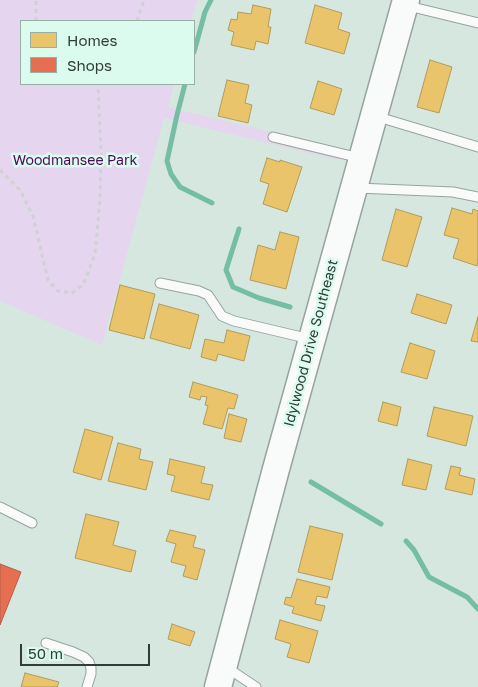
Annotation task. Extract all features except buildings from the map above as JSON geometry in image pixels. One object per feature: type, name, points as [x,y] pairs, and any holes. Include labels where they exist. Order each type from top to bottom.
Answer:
[{"type":"street","name":"Idylwood Drive Southeast","points":[[221,676],[405,2]]},
{"type":"lane","points":[[405,2],[478,23]]},
{"type":"lane","points":[[374,116],[478,147]]},
{"type":"lane","points":[[273,137],[362,159]]},
{"type":"lane","points":[[354,188],[453,192],[478,197]]},
{"type":"lane","points":[[160,283],[199,291],[208,295],[222,316],[234,321],[312,339]]},
{"type":"lane","points":[[0,507],[32,523]]},
{"type":"lane","points":[[46,643],[73,652],[84,657],[89,662],[91,674],[87,687]]},
{"type":"lane","points":[[221,676],[256,687]]},
{"type":"path","points":[[36,0],[36,20]]},
{"type":"path","points":[[137,20],[144,0]]},
{"type":"path","points":[[0,170],[20,190],[33,216],[48,280],[58,291],[72,293],[83,285],[95,254],[100,200],[101,153],[98,85]]},
{"type":"green space","name":"Woodmansee Park","points":[[0,0],[197,0],[191,20],[20,20],[20,85],[174,85],[168,107],[342,149],[339,160],[164,118],[102,345],[0,301]]},
{"type":"waterway","points":[[195,48],[205,12],[211,0]]},
{"type":"waterway","points":[[185,85],[167,161],[171,174],[180,187],[212,203]]},
{"type":"waterway","points":[[239,229],[226,270],[233,287],[259,298],[290,307]]},
{"type":"waterway","points":[[311,482],[381,524]]},
{"type":"waterway","points":[[406,541],[414,550],[429,577],[467,597],[478,609]]}]
